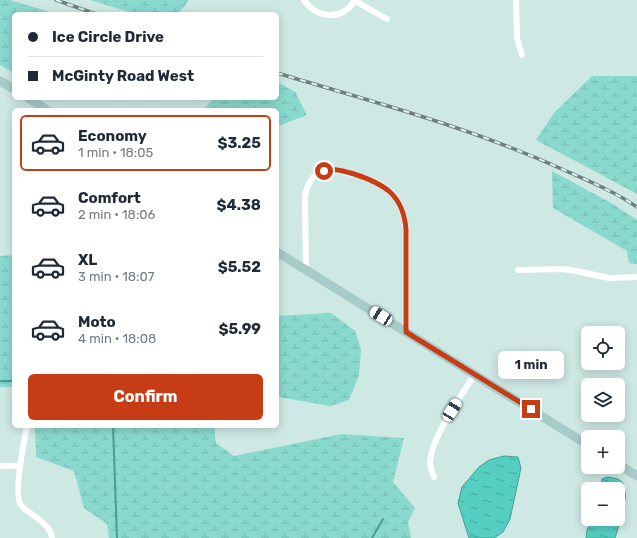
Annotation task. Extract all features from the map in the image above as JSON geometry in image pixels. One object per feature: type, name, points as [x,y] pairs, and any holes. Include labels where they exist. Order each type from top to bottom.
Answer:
[{"type":"main road","points":[[0,81],[12,88]]},
{"type":"main road","points":[[31,100],[44,108]]},
{"type":"main road","points":[[279,253],[581,441]]},
{"type":"main road","points":[[625,468],[637,476]]},
{"type":"street","points":[[304,0],[314,10],[322,14],[331,15],[339,14],[347,10],[355,1],[387,19]]},
{"type":"street","points":[[516,0],[517,38],[522,55]]},
{"type":"street","points":[[306,270],[305,197],[306,188],[316,175],[332,169],[340,170],[378,183],[388,189],[401,207],[405,218],[406,332]]},
{"type":"street","points":[[518,270],[559,269],[609,278],[637,277]]},
{"type":"street","points":[[434,477],[430,464],[432,450],[445,422],[475,374]]},
{"type":"street","points":[[27,428],[20,466],[17,497],[20,505],[47,527],[52,538]]},
{"type":"street","points":[[0,466],[20,466]]},
{"type":"green space","points":[[0,0],[10,0],[50,12],[12,12],[12,72],[0,65]]},
{"type":"green space","points":[[90,0],[189,0],[180,12],[129,12]]},
{"type":"green space","points":[[592,76],[637,76],[637,194],[536,140],[554,113]]},
{"type":"green space","points":[[279,83],[295,92],[307,115],[279,126],[279,108],[205,108],[212,100],[279,100]]},
{"type":"green space","points":[[552,171],[611,203],[637,220],[637,264],[629,263],[627,251],[553,208]]},
{"type":"green space","points":[[12,255],[12,387],[0,387],[0,256]]},
{"type":"green space","points":[[331,313],[355,331],[361,349],[359,375],[349,400],[330,406],[279,397],[279,316]]},
{"type":"green space","points":[[35,428],[214,428],[216,443],[234,456],[341,434],[404,438],[393,482],[415,508],[408,522],[411,538],[109,538],[107,524],[84,508],[74,471],[36,457]]},
{"type":"water","points":[[504,456],[518,457],[521,468],[510,519],[503,532],[494,538],[469,538],[458,503],[462,487],[479,467],[489,460]]},
{"type":"water","points":[[608,477],[618,479],[622,482],[601,482],[602,479]]},
{"type":"water","points":[[589,526],[619,526],[615,538],[586,538]]},
{"type":"waterway","points":[[0,381],[12,381]]},
{"type":"waterway","points":[[113,428],[117,538]]},
{"type":"waterway","points":[[372,538],[383,519]]},
{"type":"railway","points":[[56,0],[90,12]]},
{"type":"railway","points":[[279,74],[386,105],[494,141],[592,183],[620,196],[637,207]]},
{"type":"route","points":[[324,171],[332,169],[340,170],[378,183],[388,189],[401,207],[405,218],[406,229],[406,332],[531,409]]}]
